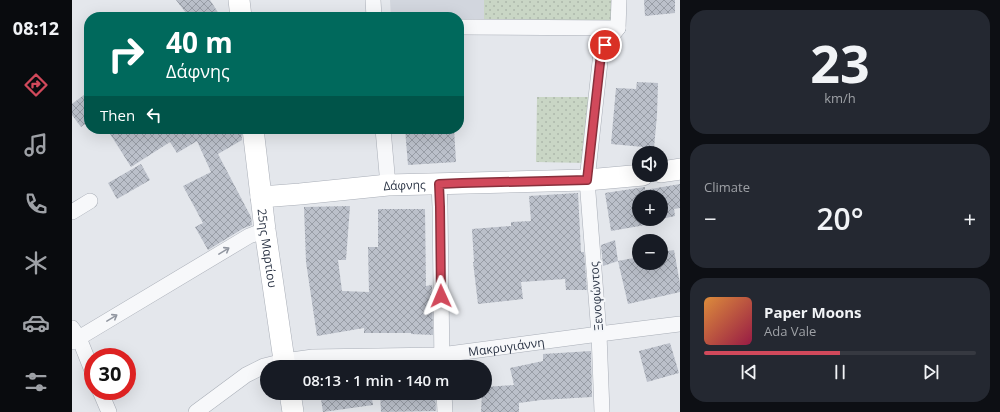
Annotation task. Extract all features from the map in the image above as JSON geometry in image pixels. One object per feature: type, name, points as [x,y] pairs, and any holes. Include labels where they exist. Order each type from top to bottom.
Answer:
[{"type":"street","points":[[239,0],[240,12]]},
{"type":"street","points":[[373,0],[374,12]]},
{"type":"street","points":[[464,27],[618,28],[619,0]]},
{"type":"street","name":"Ξενοφώντος","points":[[602,412],[599,334],[587,180],[601,54],[605,45],[618,28]]},
{"type":"street","name":"25ης Μαρτίου","points":[[254,134],[265,230],[283,360]]},
{"type":"street","points":[[383,134],[388,185]]},
{"type":"street","points":[[668,171],[680,169]]},
{"type":"street","name":"Δάφνης","points":[[261,197],[388,185],[587,180],[632,176]]},
{"type":"street","points":[[439,184],[441,360]]},
{"type":"street","points":[[72,212],[90,200]]},
{"type":"street","points":[[84,355],[74,336],[249,236],[265,230]]},
{"type":"street","name":"Μακρυγιάννη","points":[[447,360],[599,334],[680,324]]},
{"type":"street","name":"Μακρυγιάννη","points":[[301,360],[313,357],[409,360]]},
{"type":"street","name":"Μακρυγιάννη","points":[[196,412],[246,375],[260,368]]},
{"type":"street","points":[[104,400],[109,412]]},
{"type":"street","points":[[291,400],[293,412]]},
{"type":"street","points":[[444,400],[445,412]]},
{"type":"shaded area","points":[[390,0],[484,0],[484,20],[464,20],[464,12],[391,12]]},
{"type":"green space","points":[[484,0],[614,0],[614,20],[484,20]]},
{"type":"green space","points":[[537,97],[592,97],[586,163],[536,162]]},
{"type":"building","points":[[176,0],[210,0],[218,12],[185,12]]},
{"type":"building","points":[[644,0],[675,0],[675,13],[645,16]]},
{"type":"building","points":[[637,82],[658,83],[654,146],[611,144],[616,88],[636,89]]},
{"type":"building","points":[[84,95],[84,125],[81,127],[72,115],[72,104]]},
{"type":"building","points":[[110,134],[241,134],[242,140],[218,154],[251,217],[252,225],[244,228],[208,250],[195,227],[203,223],[183,186],[211,172],[197,141],[177,153],[170,142],[131,167]]},
{"type":"building","points":[[405,134],[454,134],[456,162],[408,165]]},
{"type":"building","points":[[141,164],[150,180],[117,199],[108,183]]},
{"type":"building","points":[[680,184],[680,208],[674,209],[675,216],[668,218],[668,190],[645,190]]},
{"type":"building","points":[[645,187],[645,190],[632,190],[632,226],[640,226],[611,231],[605,193]]},
{"type":"building","points":[[578,193],[581,252],[584,252],[587,290],[566,290],[565,279],[521,282],[523,299],[478,304],[473,262],[472,229],[511,226],[511,222],[531,221],[529,196]]},
{"type":"building","points":[[350,206],[346,260],[338,260],[342,291],[369,292],[368,247],[378,247],[378,209],[425,209],[426,286],[432,285],[433,335],[411,333],[364,333],[364,328],[317,336],[306,262],[304,207]]},
{"type":"building","points":[[615,240],[618,261],[603,266],[601,245]]},
{"type":"building","points":[[674,250],[680,292],[628,304],[618,261],[632,258],[632,270],[668,270],[668,251]]},
{"type":"building","points":[[670,343],[679,373],[647,382],[639,351]]},
{"type":"building","points":[[591,351],[592,397],[519,403],[519,412],[481,412],[482,400],[492,400],[492,387],[514,385],[510,368],[543,361],[543,354]]},
{"type":"building","points":[[321,400],[372,400],[373,405],[323,412]]},
{"type":"building","points":[[380,400],[435,400],[436,411],[381,412]]},
{"type":"route","points":[[441,296],[439,184],[587,180],[601,54],[605,45]]}]
